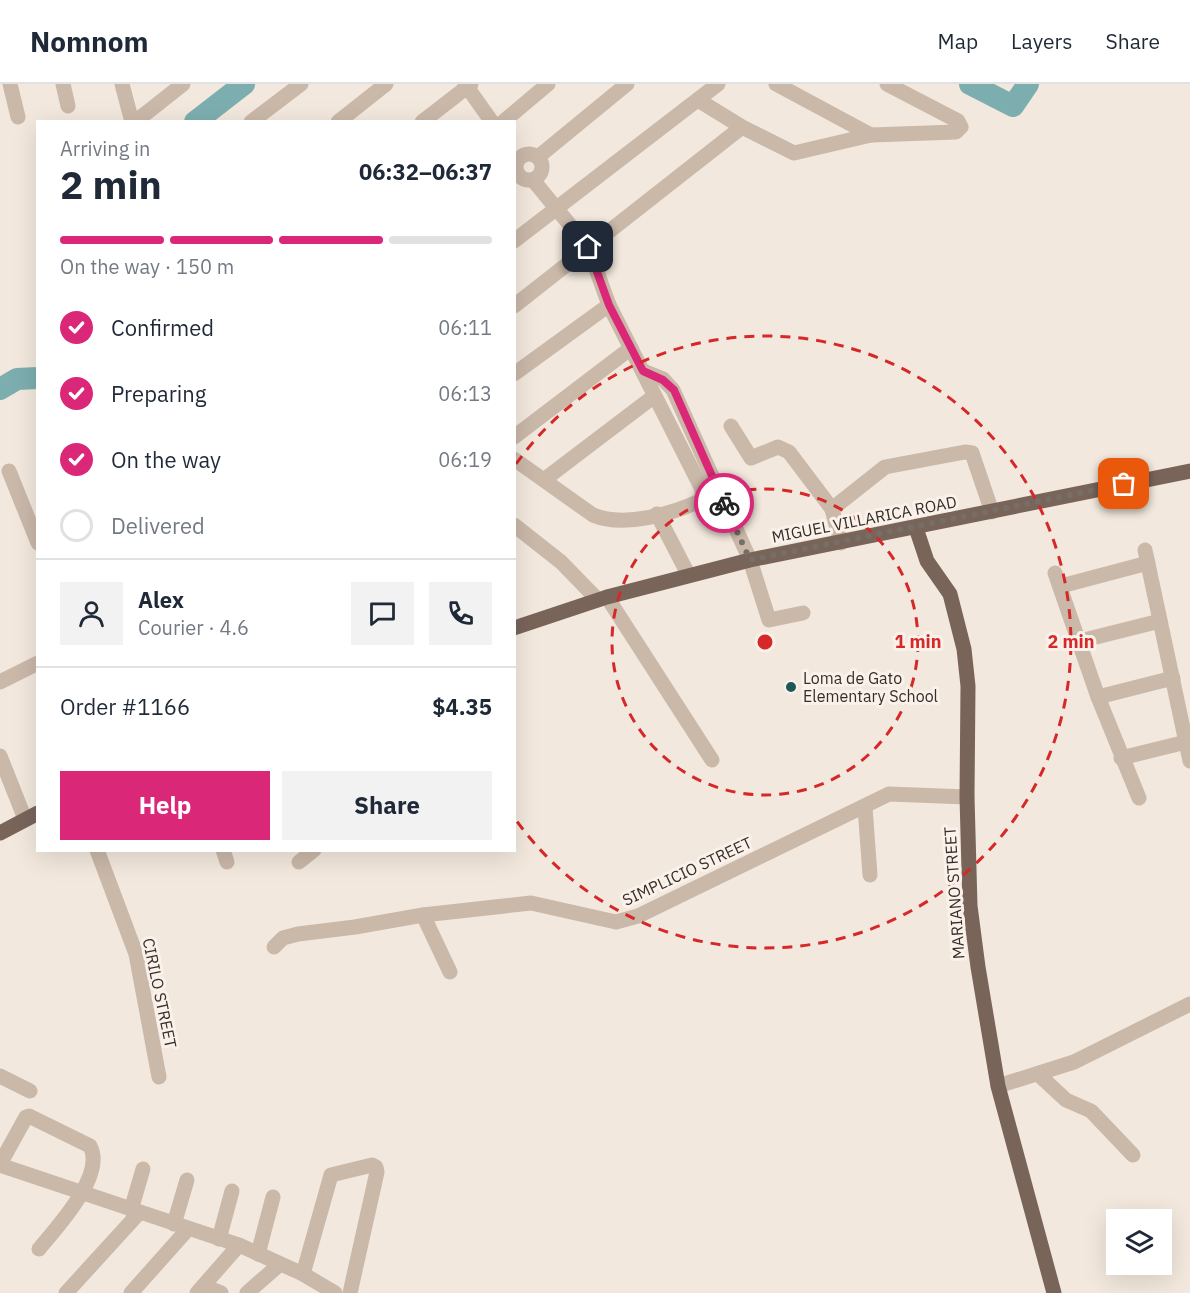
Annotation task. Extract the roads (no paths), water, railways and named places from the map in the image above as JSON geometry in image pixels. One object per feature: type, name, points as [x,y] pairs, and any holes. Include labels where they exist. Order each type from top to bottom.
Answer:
[{"type":"main road","name":"MIGUEL VILLARICA ROAD","points":[[516,627],[602,598],[688,574],[1190,471]]},
{"type":"main road","name":"MARIANO STREET","points":[[916,528],[927,561],[950,594],[964,649],[969,686],[967,797],[970,906],[998,1086],[1054,1293]]},
{"type":"main road","points":[[0,833],[31,816]]},
{"type":"street","points":[[10,84],[18,117]]},
{"type":"street","points":[[63,84],[68,106]]},
{"type":"street","points":[[122,84],[133,120]]},
{"type":"street","points":[[254,120],[301,84]]},
{"type":"street","points":[[341,120],[386,84]]},
{"type":"street","points":[[505,120],[548,84]]},
{"type":"street","points":[[538,157],[627,84]]},
{"type":"street","points":[[516,239],[718,84]]},
{"type":"street","points":[[776,84],[872,135]]},
{"type":"street","points":[[698,100],[742,127],[794,153],[872,135],[956,132],[961,127],[958,120],[886,84]]},
{"type":"street","points":[[424,120],[468,85],[491,120]]},
{"type":"street","points":[[136,120],[178,86]]},
{"type":"street","points":[[516,304],[742,127]]},
{"type":"street","points":[[518,153],[538,157],[543,170],[533,180],[524,180],[516,175],[518,153]]},
{"type":"street","points":[[516,460],[593,514],[607,521],[657,514],[702,500],[702,489],[609,305],[588,247],[533,180]]},
{"type":"street","points":[[516,373],[609,305]]},
{"type":"street","points":[[516,435],[631,348]]},
{"type":"street","points":[[643,371],[663,380],[674,390],[750,560],[769,620],[803,613]]},
{"type":"street","points":[[545,479],[654,397]]},
{"type":"street","points":[[731,426],[751,458],[778,447],[789,452],[832,509],[841,543]]},
{"type":"street","points":[[832,509],[885,467],[965,452],[975,457],[992,512]]},
{"type":"street","points":[[9,471],[36,538]]},
{"type":"street","points":[[657,514],[688,574]]},
{"type":"street","points":[[516,527],[602,598],[712,760]]},
{"type":"street","points":[[1139,798],[1098,697],[1058,579],[1147,557],[1173,678],[1185,715],[1186,742],[1190,761]]},
{"type":"street","points":[[1080,640],[1161,621]]},
{"type":"street","points":[[0,682],[36,664]]},
{"type":"street","points":[[1098,697],[1173,678]]},
{"type":"street","points":[[1121,758],[1186,742]]},
{"type":"street","points":[[0,756],[31,816]]},
{"type":"street","name":"SIMPLICIO STREET","points":[[274,947],[284,938],[298,934],[423,915],[531,903],[616,922],[638,916],[889,795],[967,797]]},
{"type":"street","points":[[866,807],[870,875]]},
{"type":"street","name":"CIRILO STREET","points":[[98,852],[136,954],[159,1077]]},
{"type":"street","points":[[299,862],[312,852]]},
{"type":"street","points":[[423,915],[450,972]]},
{"type":"street","points":[[998,1086],[1039,1075],[1074,1062],[1190,1004]]},
{"type":"street","points":[[1039,1075],[1065,1100],[1091,1111],[1134,1155]]},
{"type":"street","points":[[0,1076],[30,1091]]},
{"type":"street","points":[[39,1249],[83,1193],[93,1158],[90,1146],[31,1116],[26,1117],[0,1164],[83,1193],[135,1211],[239,1245],[303,1274],[330,1292]]},
{"type":"street","points":[[303,1274],[331,1175],[372,1165],[376,1167],[377,1172],[350,1293]]},
{"type":"street","points":[[66,1293],[135,1211],[143,1169]]},
{"type":"street","points":[[131,1293],[181,1226],[187,1180]]},
{"type":"street","points":[[219,1239],[232,1191]]},
{"type":"street","points":[[258,1254],[273,1197]]},
{"type":"street","points":[[200,1289],[239,1245]]},
{"type":"street","points":[[247,1293],[280,1264]]},
{"type":"street","points":[[200,1289],[221,1293]]},
{"type":"waterway","points":[[198,120],[244,84]]},
{"type":"waterway","points":[[970,84],[1013,106],[1028,84]]},
{"type":"waterway","points":[[0,389],[17,379],[36,378]]},
{"type":"place","name":"Loma de Gato Elementary School","points":[[791,687]]}]
